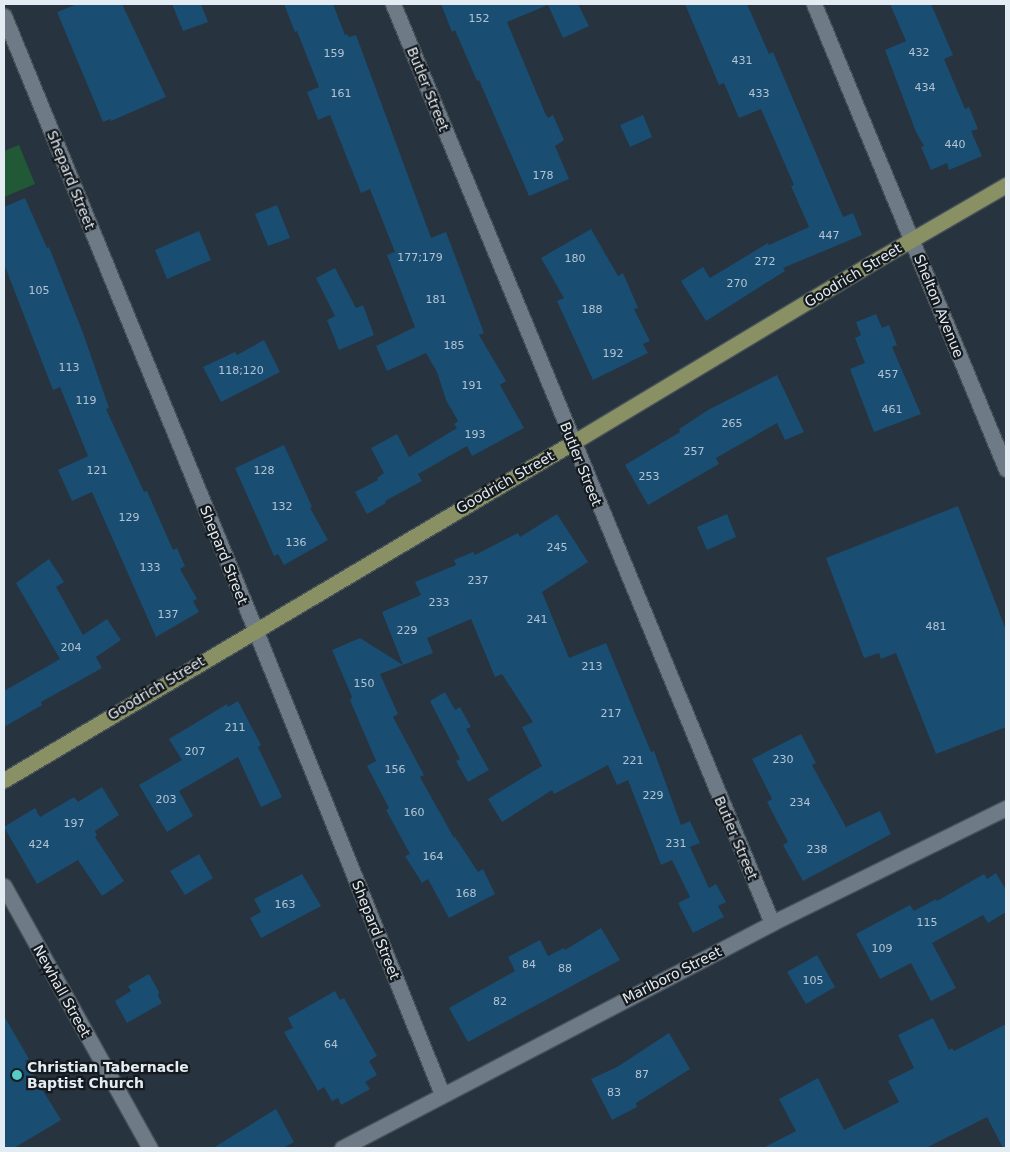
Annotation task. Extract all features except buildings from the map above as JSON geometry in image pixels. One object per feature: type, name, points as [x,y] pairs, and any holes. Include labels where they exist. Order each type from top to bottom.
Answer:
[{"type":"main road","name":"Goodrich Street","points":[[4,780],[255,629],[1006,185]]},
{"type":"street","name":"Butler Street","points":[[393,4],[572,443],[772,923]]},
{"type":"street","name":"Shelton Avenue","points":[[814,4],[1006,469]]},
{"type":"street","name":"Shepard Street","points":[[4,16],[255,629],[442,1094]]},
{"type":"street","name":"Marlboro Street","points":[[342,1148],[772,923],[1006,808]]},
{"type":"street","name":"Newhall Street","points":[[4,886],[150,1148]]},
{"type":"green space","points":[[19,145],[35,184],[4,197],[4,151]]},
{"type":"place","name":"Christian Tabernacle Baptist Church","points":[[17,1075]]}]
